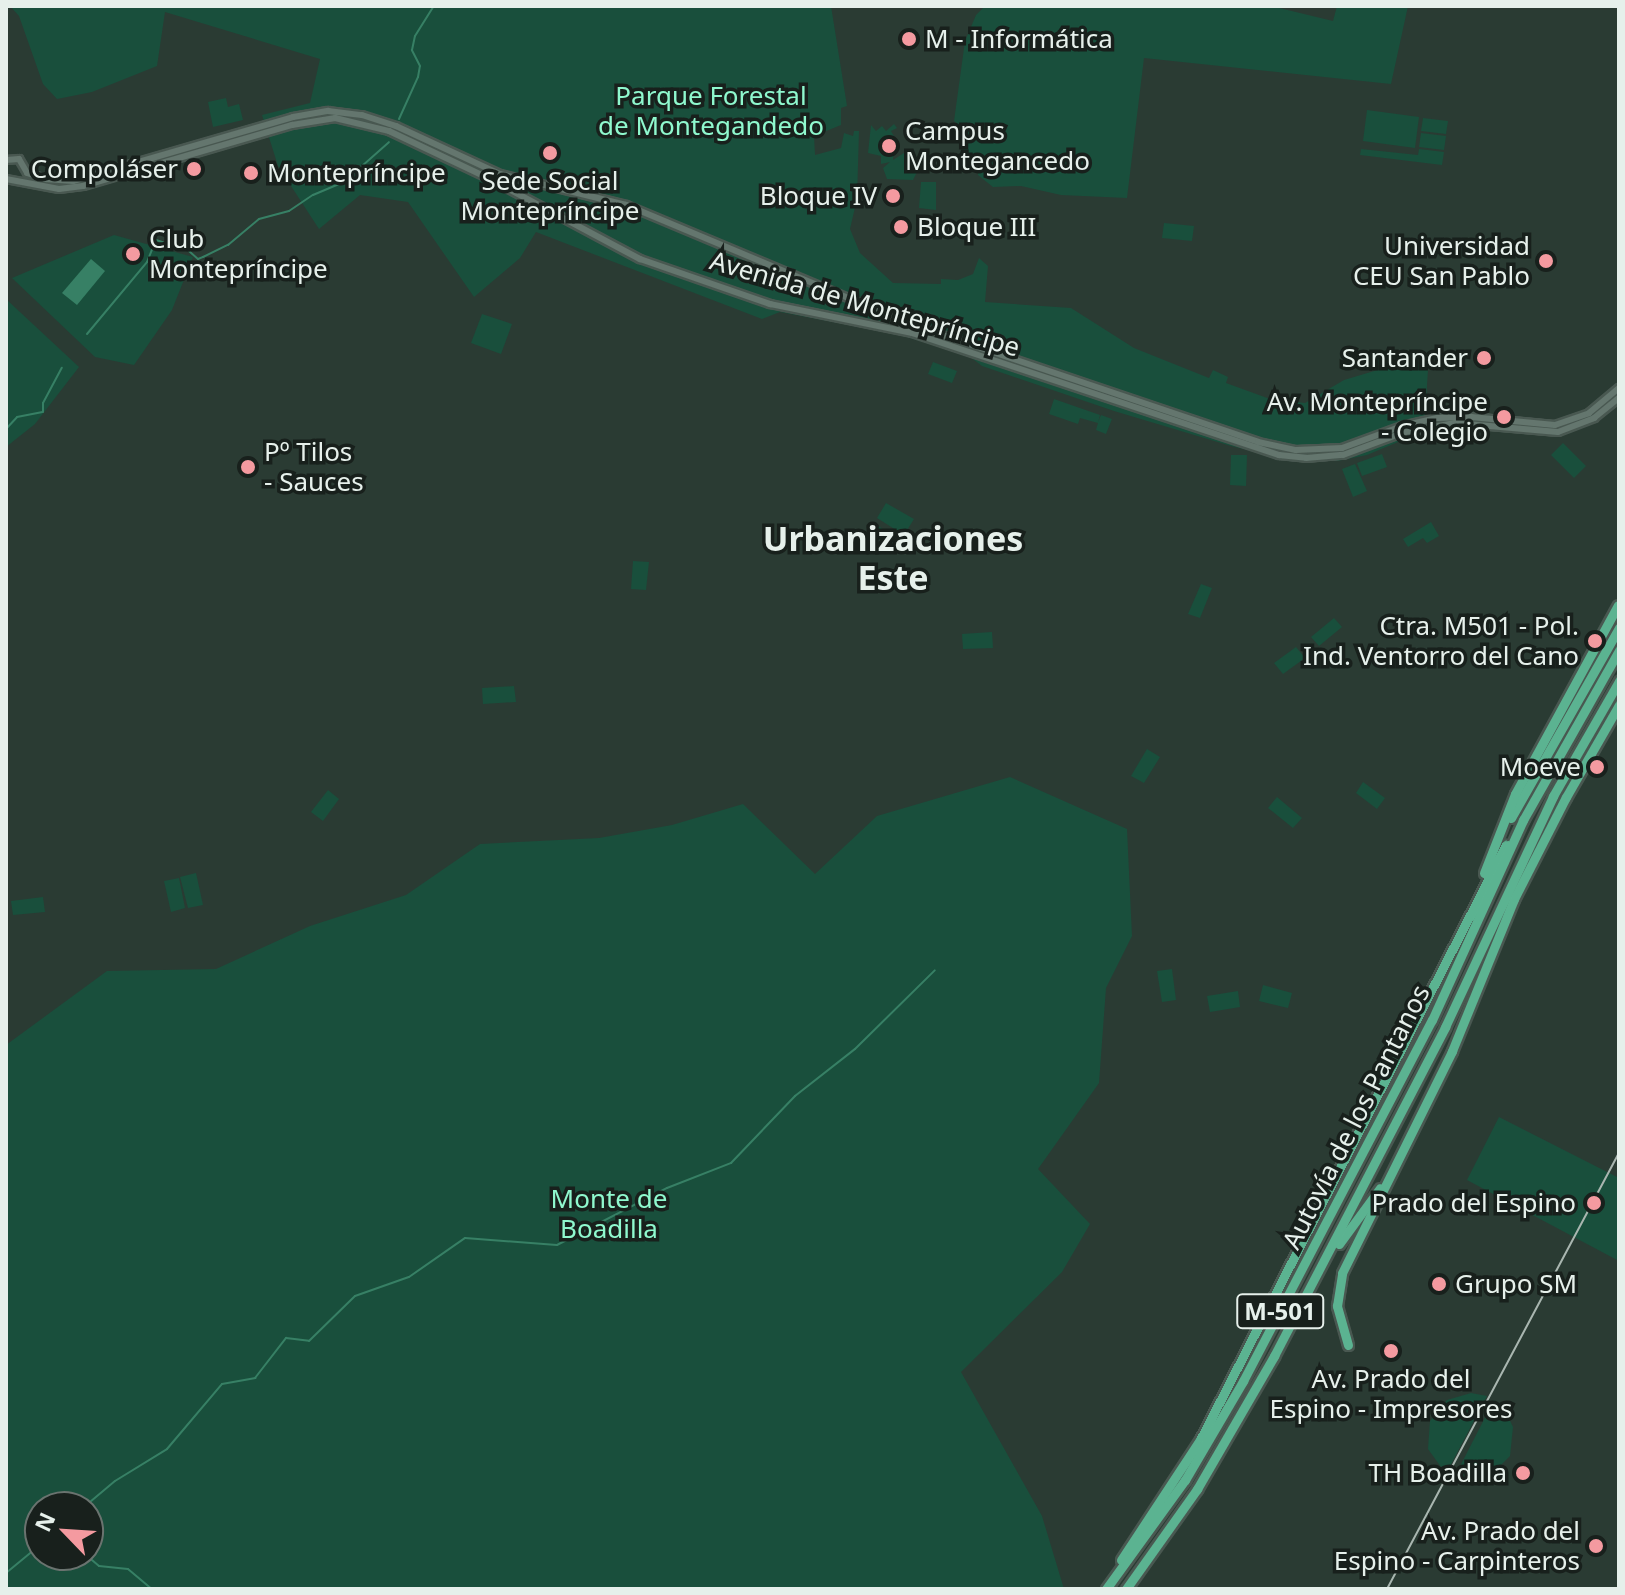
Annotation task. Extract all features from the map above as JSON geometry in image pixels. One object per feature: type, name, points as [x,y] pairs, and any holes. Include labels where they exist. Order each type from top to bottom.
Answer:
[{"type":"highway","points":[[1457,937],[1501,835],[1515,794],[1618,605]]},
{"type":"highway","points":[[1501,835],[1619,628]]},
{"type":"highway","name":"Autovía de los Pantanos","points":[[1104,1589],[1185,1480],[1243,1381],[1432,1020],[1523,820],[1619,650]]},
{"type":"highway","name":"Autovía de los Pantanos","points":[[1126,1589],[1222,1449],[1321,1270],[1445,1027],[1553,796],[1619,681]]},
{"type":"highway","points":[[1348,1345],[1337,1306],[1342,1273],[1452,1051],[1514,899],[1572,785],[1619,705]]},
{"type":"highway","points":[[1104,1589],[1201,1438],[1404,1048],[1490,873],[1523,820]]},
{"type":"highway","points":[[1321,1270],[1382,1185],[1410,1137]]},
{"type":"street","name":"Avenida de Montepríncipe","points":[[6,160],[20,160],[25,171],[45,179],[73,181],[293,117],[328,111],[362,115],[508,177],[626,205],[913,325],[1258,442],[1296,450],[1342,448],[1402,426],[1438,418],[1471,417],[1555,425],[1589,413],[1619,388]]},
{"type":"street","name":"Avenida de Montepríncipe","points":[[6,179],[20,179],[59,189],[83,186],[292,125],[335,118],[389,131],[490,179],[640,259],[770,304],[912,333],[1279,455],[1306,458],[1343,455],[1405,432],[1447,424],[1558,432],[1594,418],[1619,398]]},
{"type":"street","points":[[20,179],[25,171]]},
{"type":"green space","name":"Parque Forestal de Montegandedo","points":[[10,6],[831,6],[847,106],[841,108],[841,125],[814,136],[815,155],[841,148],[844,133],[853,136],[854,131],[859,131],[857,199],[850,229],[860,253],[893,283],[941,284],[941,279],[958,280],[973,274],[979,258],[988,266],[985,302],[1071,308],[1134,348],[1209,378],[1213,370],[1228,377],[1226,383],[1270,399],[1305,403],[1344,380],[1411,360],[1428,370],[1424,431],[1367,455],[1337,461],[1290,460],[1114,411],[982,366],[969,356],[897,334],[780,312],[762,319],[536,232],[520,258],[474,297],[408,202],[360,195],[319,229],[278,166],[262,115],[310,103],[320,59],[165,12],[157,66],[92,92],[57,99],[43,84],[19,16]]},
{"type":"green space","points":[[985,6],[1271,6],[1333,21],[1337,6],[1408,6],[1391,84],[1144,58],[1127,198],[1061,195],[1021,186],[993,187],[978,175],[978,168],[963,172],[963,129],[954,121],[965,41],[976,15]]},
{"type":"green space","points":[[226,98],[228,107],[239,104],[243,120],[213,127],[208,102]]},
{"type":"green space","points":[[1367,110],[1419,117],[1415,148],[1363,141]]},
{"type":"green space","points":[[1423,118],[1448,121],[1446,134],[1421,131]]},
{"type":"green space","points":[[894,124],[897,128],[891,131],[895,138],[893,160],[907,151],[917,172],[913,180],[887,179],[883,168],[890,162],[881,164],[881,156],[868,153],[871,125],[876,131],[882,126],[886,131]]},
{"type":"green space","points":[[1421,133],[1446,136],[1444,150],[1419,147]]},
{"type":"green space","points":[[1361,149],[1418,155],[1419,149],[1444,152],[1442,165],[1360,155]]},
{"type":"green space","points":[[921,182],[936,182],[936,210],[919,208]]},
{"type":"green space","points":[[1164,223],[1194,226],[1192,241],[1162,238]]},
{"type":"green space","points":[[114,235],[193,257],[172,310],[134,365],[95,357],[12,278]]},
{"type":"green space","points":[[6,299],[79,367],[35,424],[6,447]]},
{"type":"green space","points":[[482,314],[512,324],[501,354],[471,343]]},
{"type":"green space","points":[[1381,351],[1385,363],[1362,370],[1358,357]]},
{"type":"green space","points":[[933,362],[957,371],[952,383],[928,374]]},
{"type":"green space","points":[[1054,399],[1100,415],[1098,422],[1101,415],[1112,419],[1106,434],[1096,430],[1098,423],[1080,418],[1078,424],[1049,414]]},
{"type":"green space","points":[[1563,443],[1586,466],[1574,478],[1551,455]]},
{"type":"green space","points":[[1382,454],[1387,467],[1362,476],[1357,463]]},
{"type":"green space","points":[[1231,455],[1247,455],[1246,486],[1230,485]]},
{"type":"green space","points":[[1355,464],[1367,491],[1353,497],[1342,469]]},
{"type":"green space","points":[[886,503],[914,519],[904,535],[877,518]]},
{"type":"green space","points":[[1431,522],[1439,536],[1427,543],[1423,538],[1408,547],[1403,539]]},
{"type":"green space","points":[[873,523],[883,529],[872,548],[862,542]]},
{"type":"green space","points":[[633,561],[649,562],[646,590],[631,589]]},
{"type":"green space","points":[[1201,584],[1212,588],[1200,618],[1188,614]]},
{"type":"green space","points":[[1334,618],[1342,627],[1319,646],[1311,637]]},
{"type":"green space","points":[[992,632],[993,648],[963,649],[962,634]]},
{"type":"green space","points":[[1296,647],[1305,658],[1283,674],[1274,663]]},
{"type":"green space","points":[[514,686],[516,702],[483,704],[482,688]]},
{"type":"green space","points":[[1147,749],[1160,757],[1144,783],[1131,776]]},
{"type":"green space","name":"Monte de Boadilla","points":[[1010,777],[1127,829],[1132,936],[1106,988],[1099,1083],[1038,1169],[1090,1224],[1062,1272],[961,1372],[1042,1516],[1064,1589],[6,1589],[6,1045],[107,971],[216,969],[310,926],[406,895],[480,844],[599,838],[672,825],[743,804],[815,874],[877,816]]},
{"type":"green space","points":[[1363,782],[1385,798],[1377,809],[1356,793]]},
{"type":"green space","points":[[328,790],[339,799],[323,821],[311,812]]},
{"type":"green space","points":[[1277,797],[1302,818],[1293,828],[1268,808]]},
{"type":"green space","points":[[196,873],[203,905],[188,908],[180,877]]},
{"type":"green space","points":[[179,878],[185,908],[171,912],[164,881]]},
{"type":"green space","points":[[43,897],[45,912],[13,915],[11,901]]},
{"type":"green space","points":[[1172,969],[1176,1000],[1162,1002],[1157,971]]},
{"type":"green space","points":[[1263,985],[1292,993],[1288,1008],[1259,1001]]},
{"type":"green space","points":[[1238,991],[1240,1007],[1210,1012],[1207,996]]},
{"type":"green space","points":[[1499,1117],[1619,1178],[1619,1261],[1467,1180]]},
{"type":"green space","points":[[1471,1393],[1487,1396],[1446,1474],[1428,1449],[1430,1421],[1447,1400]]},
{"type":"green space","points":[[1494,1400],[1505,1410],[1513,1427],[1510,1456],[1489,1477],[1472,1481],[1454,1478]]},
{"type":"shaded area","points":[[91,259],[105,271],[77,305],[62,293]]},
{"type":"waterway","points":[[399,119],[418,77],[420,66],[412,50],[415,36],[434,6]]},
{"type":"waterway","points":[[87,334],[147,262],[156,240],[189,251],[198,259],[203,257],[228,245],[259,219],[289,211],[313,195],[344,182],[389,142]]},
{"type":"waterway","points":[[6,429],[17,417],[43,412],[43,403],[62,368]]},
{"type":"waterway","points":[[103,1491],[167,1449],[222,1384],[255,1378],[286,1338],[309,1341],[355,1296],[409,1277],[465,1238],[557,1245],[667,1188],[731,1163],[795,1096],[855,1049],[935,970]]},
{"type":"waterway","points":[[6,1573],[24,1558]]},
{"type":"waterway","points":[[104,1567],[128,1569],[152,1589]]},
{"type":"tram line","points":[[1387,1589],[1619,1152]]},
{"type":"place","name":"M - Informática","points":[[909,39]]},
{"type":"place","name":"Campus Montegancedo","points":[[889,146]]},
{"type":"place","name":"Sede Social Montepríncipe","points":[[550,153]]},
{"type":"place","name":"Compoláser","points":[[194,169]]},
{"type":"place","name":"Montepríncipe","points":[[251,173]]},
{"type":"place","name":"Bloque IV","points":[[893,196]]},
{"type":"place","name":"Bloque III","points":[[901,227]]},
{"type":"place","name":"Club Montepríncipe","points":[[133,254]]},
{"type":"place","name":"Universidad CEU San Pablo","points":[[1546,261]]},
{"type":"place","name":"Santander","points":[[1484,358]]},
{"type":"place","name":"Av. Montepríncipe - Colegio","points":[[1504,417]]},
{"type":"place","name":"Pº Tilos - Sauces","points":[[248,467]]},
{"type":"place","name":"Ctra. M501 - Pol. Ind. Ventorro del Cano","points":[[1595,641]]},
{"type":"place","name":"Moeve","points":[[1597,767]]},
{"type":"place","name":"Prado del Espino","points":[[1594,1203]]},
{"type":"place","name":"Grupo SM","points":[[1439,1284]]},
{"type":"place","name":"Av. Prado del Espino - Impresores","points":[[1391,1351]]},
{"type":"place","name":"TH Boadilla","points":[[1523,1473]]},
{"type":"place","name":"Av. Prado del Espino - Carpinteros","points":[[1596,1546]]},
{"type":"district","name":"Urbanizaciones Este","points":[[893,558]]}]
